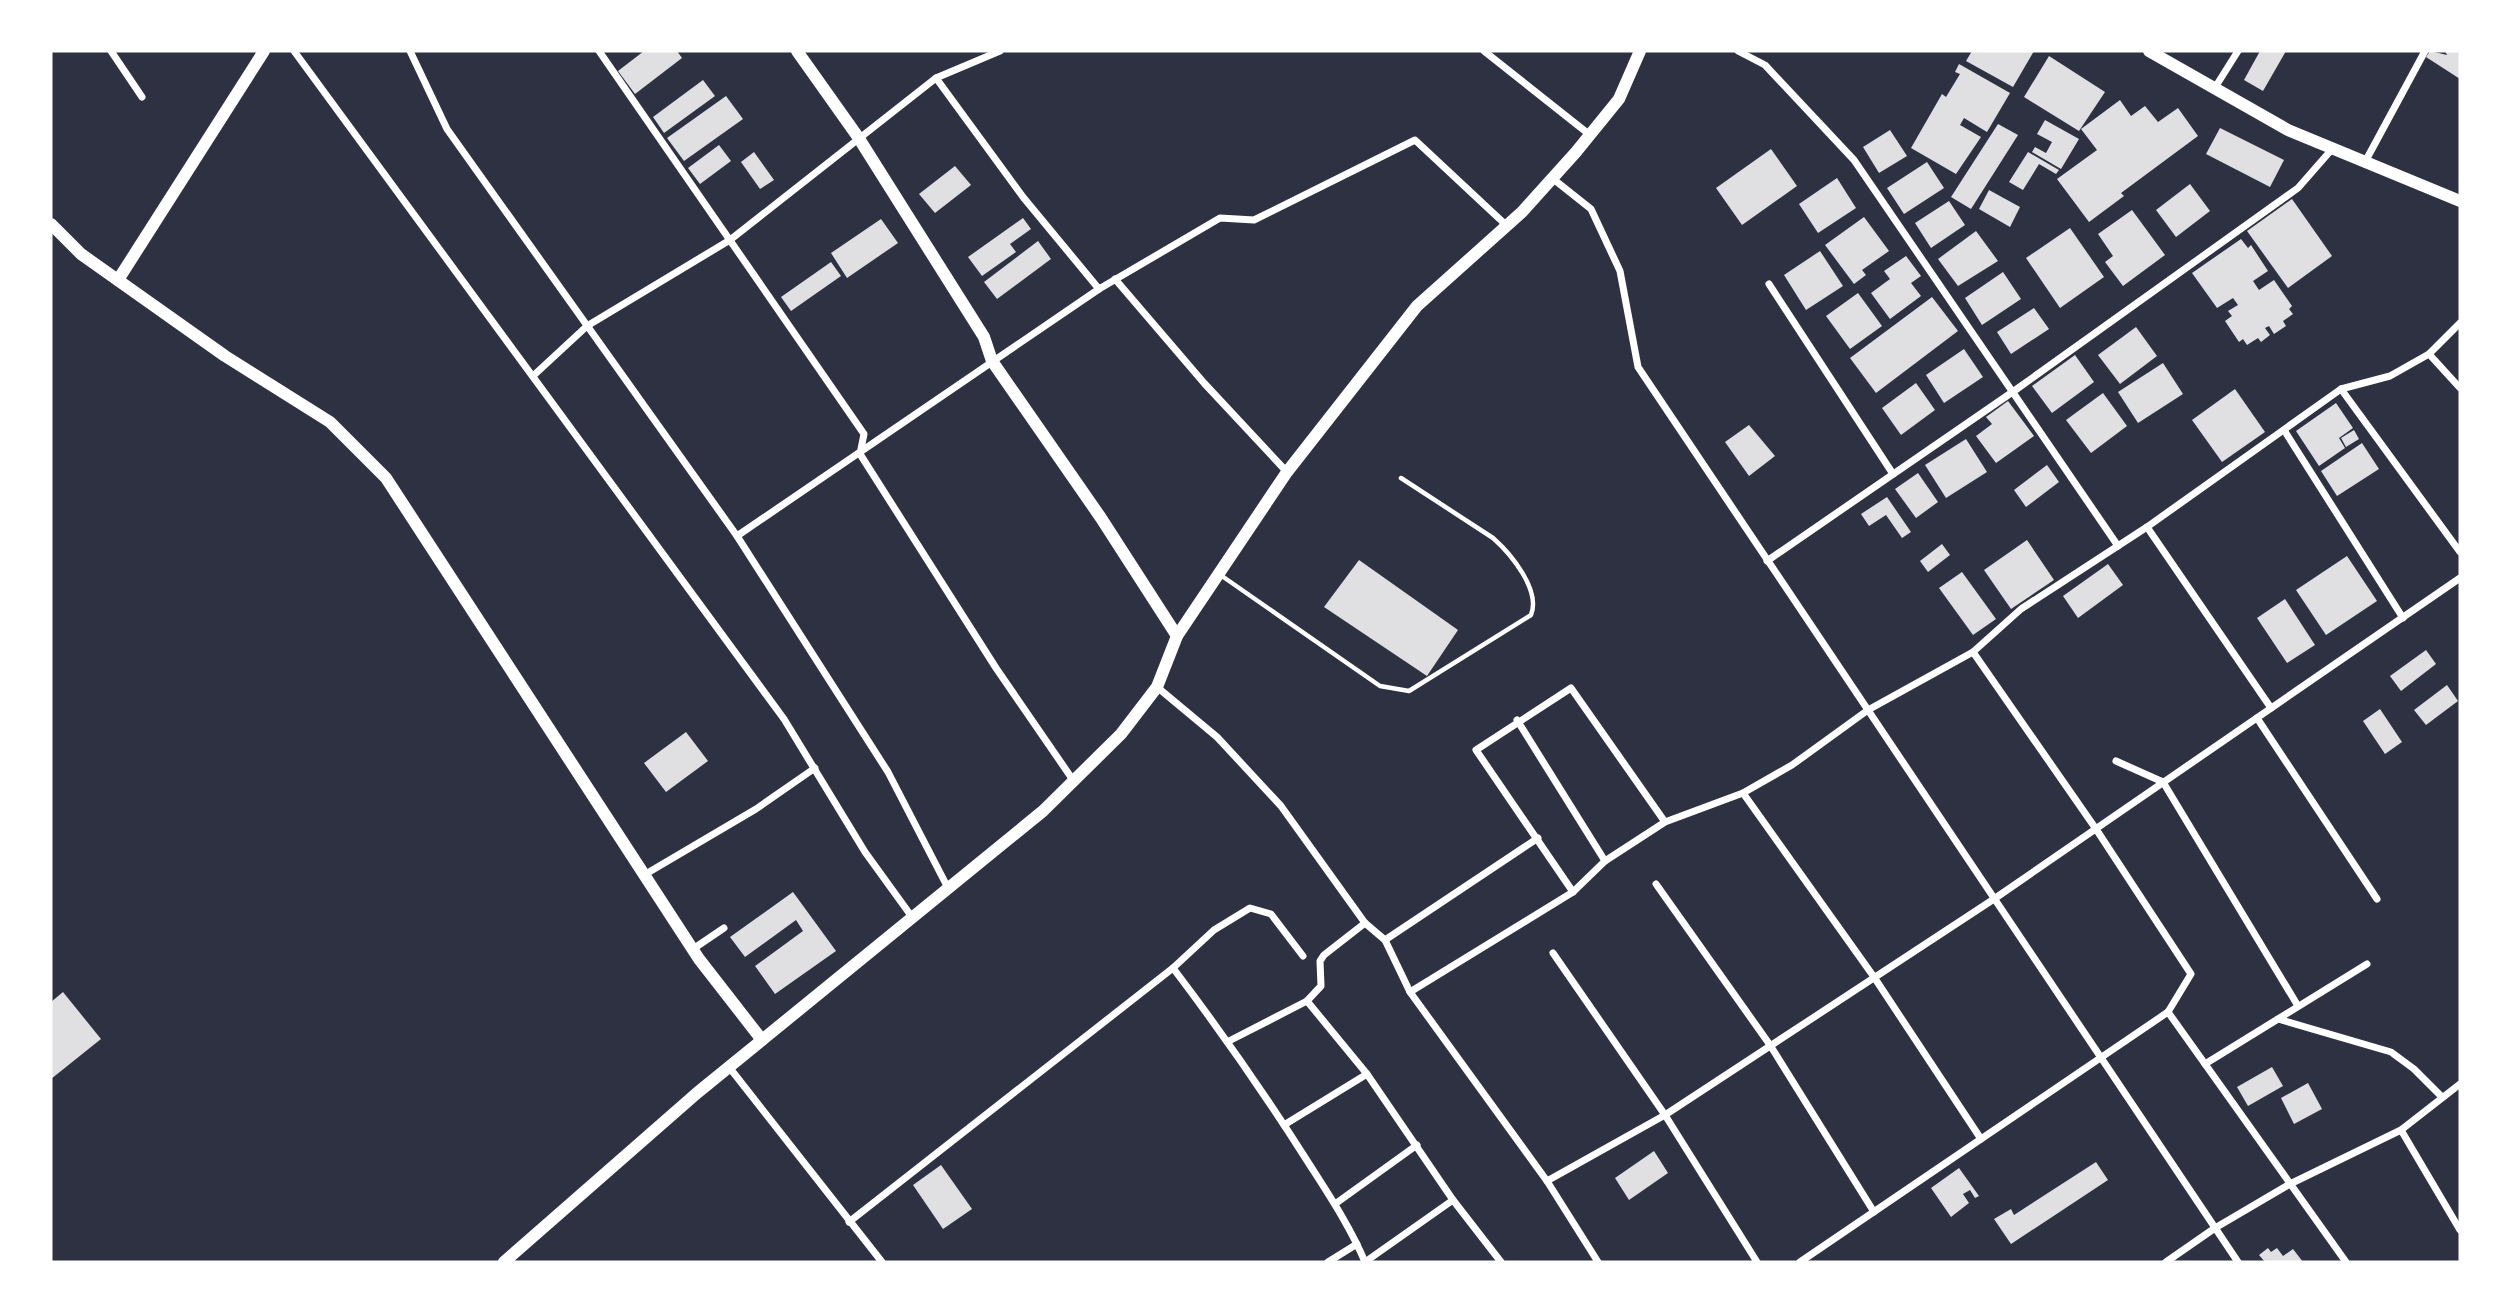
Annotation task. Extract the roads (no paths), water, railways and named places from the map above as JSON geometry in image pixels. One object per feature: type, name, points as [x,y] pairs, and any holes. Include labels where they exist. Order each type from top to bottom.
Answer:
[{"type":"street","points":[[110,51],[142,97]]},
{"type":"street","points":[[118,280],[264,51]]},
{"type":"street","points":[[294,51],[784,719],[865,852],[912,917]]},
{"type":"street","points":[[410,51],[447,129],[737,536],[888,772],[948,888]]},
{"type":"street","points":[[599,51],[864,434],[860,454],[996,668],[1073,780]]},
{"type":"street","points":[[797,51],[858,137],[984,337],[992,361],[1101,518],[1177,636]]},
{"type":"street","points":[[533,376],[587,326],[730,240],[936,78],[1000,51]]},
{"type":"street","points":[[1484,51],[1590,135]]},
{"type":"street","points":[[504,1262],[762,1040],[1043,811],[1121,734],[1157,687],[1177,636],[1287,471],[1417,306],[1506,225],[1590,135],[1619,99],[1640,51]]},
{"type":"street","points":[[1738,51],[1765,65],[1854,160],[2118,546]]},
{"type":"street","points":[[2149,51],[2216,86],[2288,130],[2460,201]]},
{"type":"street","points":[[2216,86],[2238,51]]},
{"type":"street","points":[[2365,162],[2425,51]]},
{"type":"street","points":[[936,78],[1023,197],[1099,289]]},
{"type":"street","points":[[737,536],[1099,289],[1220,218],[1254,220],[1415,140],[1506,225]]},
{"type":"street","points":[[1767,561],[2014,391],[2298,188],[2333,148]]},
{"type":"street","points":[[1552,178],[1591,209],[1620,271],[1638,367],[2238,1262]]},
{"type":"street","points":[[51,224],[81,254],[225,356],[330,422],[386,478],[693,950],[762,1040]]},
{"type":"street","points":[[1115,279],[1204,383],[1287,471]]},
{"type":"street","points":[[1769,284],[1893,474]]},
{"type":"street","points":[[1410,992],[1573,892],[1605,861],[1665,822],[1743,793],[1791,765],[1868,710],[1973,652],[2021,609],[2147,527],[2341,389],[2390,376],[2429,354],[2460,323]]},
{"type":"street","points":[[2429,354],[2460,388]]},
{"type":"street","points":[[2341,389],[2460,552]]},
{"type":"street","points":[[2284,430],[2403,618]]},
{"type":"street","points":[[2147,527],[2271,708]]},
{"type":"street","points":[[1548,1181],[1665,1115],[1994,899],[2460,578]]},
{"type":"street","points":[[1800,1262],[2168,1012],[2191,974],[2096,829],[1973,652]]},
{"type":"street","points":[[1157,687],[1217,737],[1281,806],[1365,923],[1385,940],[1410,992],[1548,1181],[1598,1262]]},
{"type":"street","points":[[1573,892],[1476,750],[1517,720],[1571,688],[1665,822]]},
{"type":"street","points":[[2257,718],[2377,899]]},
{"type":"street","points":[[1517,720],[1605,861]]},
{"type":"street","points":[[2116,761],[2163,782],[2298,1006]]},
{"type":"street","points":[[644,875],[756,809],[814,768]]},
{"type":"street","points":[[1743,793],[1874,977],[1981,1139]]},
{"type":"street","points":[[1385,940],[1538,838]]},
{"type":"street","points":[[1656,884],[1770,1045],[1874,1212]]},
{"type":"street","points":[[849,1222],[1173,968],[1213,930],[1250,908],[1271,914],[1303,956]]},
{"type":"street","points":[[1229,1041],[1307,1001],[1321,986],[1320,961],[1324,955],[1365,923]]},
{"type":"street","points":[[693,950],[724,928]]},
{"type":"street","points":[[1553,953],[1665,1115],[1757,1262]]},
{"type":"street","points":[[2205,1064],[2367,964]]},
{"type":"street","points":[[1173,968],[1229,1041],[1284,1125],[1335,1204],[1365,1262],[1453,1200]]},
{"type":"street","points":[[1307,1001],[1367,1074],[1497,1261]]},
{"type":"street","points":[[2168,1012],[2346,1262]]},
{"type":"street","points":[[2277,1019],[2391,1052],[2414,1069],[2442,1097]]},
{"type":"street","points":[[730,1067],[882,1262]]},
{"type":"street","points":[[1284,1125],[1367,1074]]},
{"type":"street","points":[[2166,1262],[2215,1227],[2290,1184],[2401,1130],[2460,1084]]},
{"type":"street","points":[[2401,1130],[2460,1230]]},
{"type":"street","points":[[1335,1204],[1417,1145]]},
{"type":"street","points":[[1328,1262],[1357,1244]]},
{"type":"lane","points":[[1218,573],[1380,686],[1409,691],[1531,615],[1534,607],[1532,594],[1506,550],[1493,538],[1401,478]]}]
